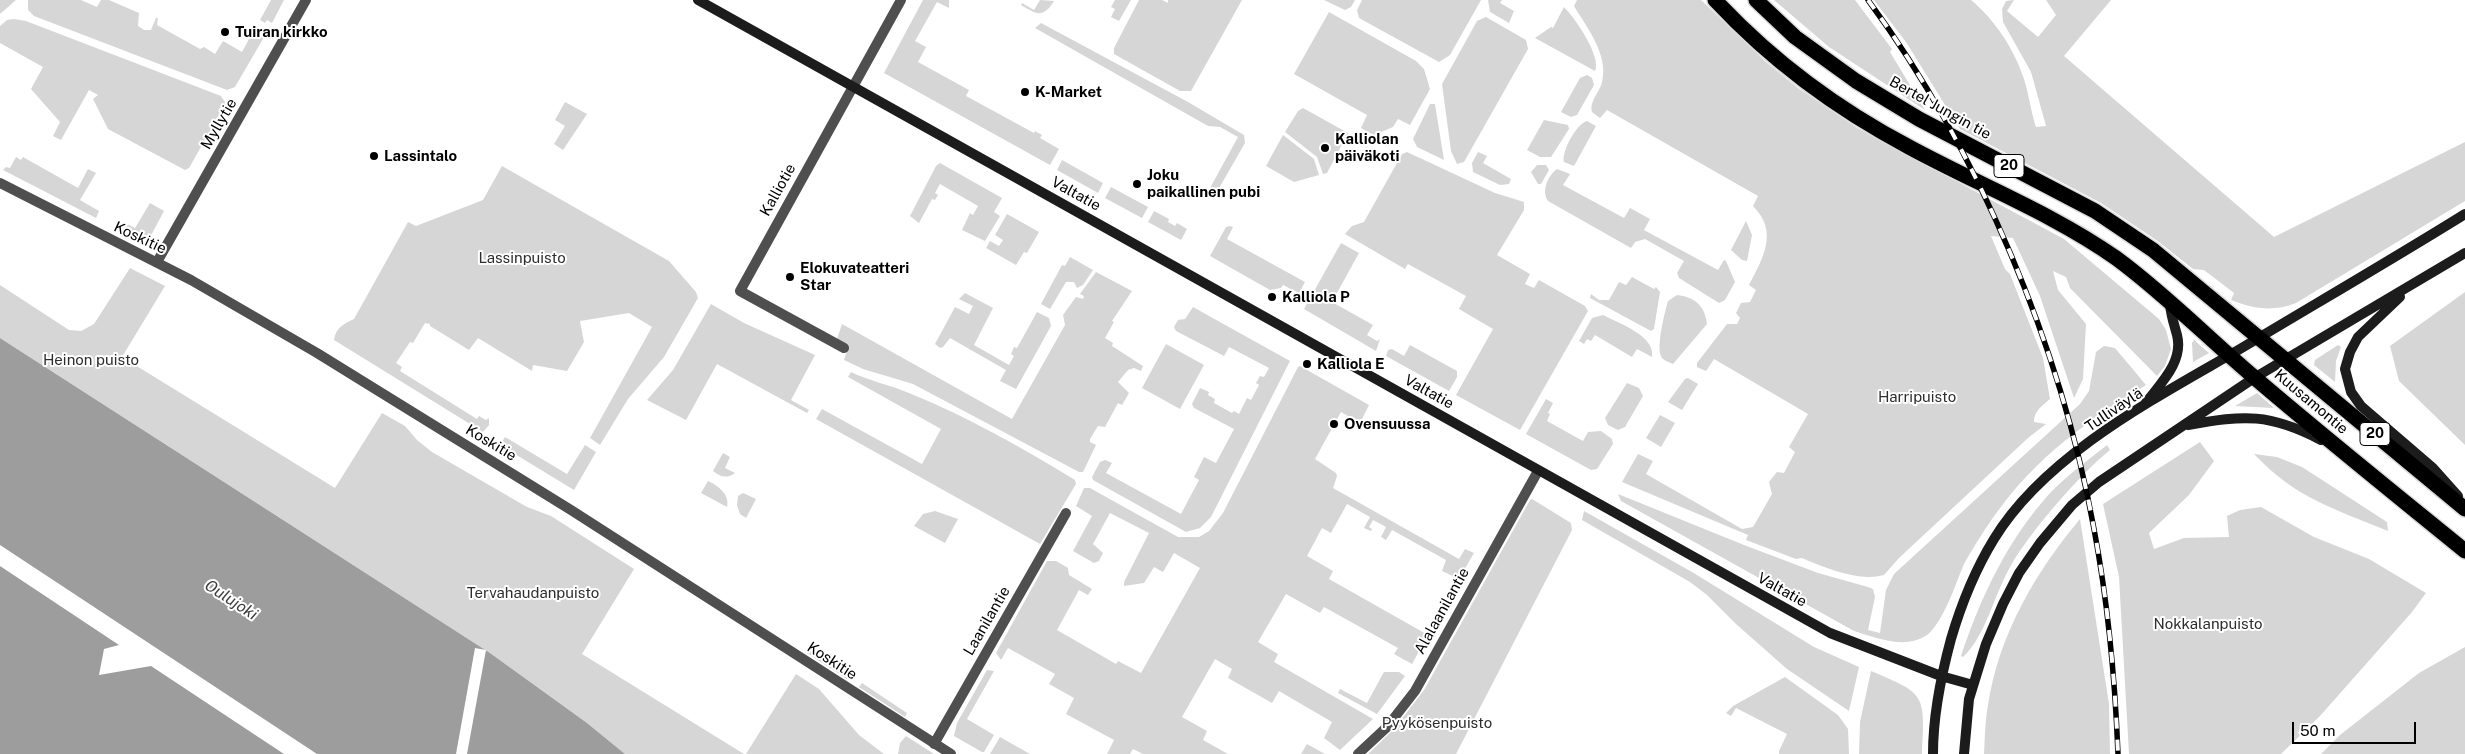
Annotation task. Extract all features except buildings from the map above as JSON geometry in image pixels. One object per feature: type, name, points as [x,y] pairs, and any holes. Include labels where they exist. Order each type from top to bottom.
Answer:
[{"type":"highway","name":"20","points":[[1715,0],[1733,20],[1790,70],[1842,107],[1906,146],[2068,229],[2116,259],[2229,356]]},
{"type":"highway","name":"Bertel Jungin tie","points":[[1756,0],[1795,36],[1856,81],[1919,119],[2095,211],[2153,250],[2284,359]]},
{"type":"highway","name":"Kuusamontie","points":[[2229,356],[2465,551]]},
{"type":"highway","name":"Kuusamontie","points":[[2284,359],[2465,509]]},
{"type":"main road","name":"Valtatie","points":[[698,0],[853,85],[1830,634],[1941,676],[1973,685]]},
{"type":"main road","name":"Tulliväylä","points":[[1933,754],[1941,676],[1956,621],[1978,568],[1994,538],[2043,480],[2070,458],[2141,409],[2465,214]]},
{"type":"main road","points":[[1964,754],[1969,699],[2003,604],[2019,573],[2040,543],[2072,505],[2099,482],[2254,378],[2413,286],[2465,253]]},
{"type":"main road","points":[[2413,286],[2358,337],[2350,352],[2345,369],[2351,392],[2361,406],[2433,468],[2465,504]]},
{"type":"main road","points":[[2141,409],[2170,370],[2179,354],[2177,335],[2171,322],[2170,304]]},
{"type":"main road","points":[[2185,426],[2234,417],[2263,419],[2295,426],[2341,450]]},
{"type":"street","name":"Myllytie","points":[[158,262],[306,0]]},
{"type":"street","name":"Kalliotie","points":[[844,348],[740,291],[900,0]]},
{"type":"street","name":"Koskitie","points":[[0,183],[94,232],[158,262],[317,353],[571,510],[951,754]]},
{"type":"street","name":"Alalaanilantie","points":[[1358,754],[1387,727],[1415,691],[1538,471]]},
{"type":"street","name":"Laanilantie","points":[[934,744],[1066,513]]},
{"type":"green space","points":[[0,0],[16,0],[0,14]]},
{"type":"green space","points":[[28,0],[81,0],[97,7],[101,0],[109,0],[139,13],[138,26],[144,30],[151,30],[156,18],[158,18],[157,25],[200,49],[204,47],[215,54],[223,41],[242,52],[256,26],[267,32],[235,87],[227,90],[34,16],[28,10]]},
{"type":"green space","points":[[271,0],[284,0],[272,23],[267,20],[265,23],[260,20]]},
{"type":"green space","points":[[923,0],[949,0],[949,8],[937,2],[915,41],[926,47],[918,62],[969,90],[966,96],[1034,133],[1035,131],[1042,135],[1040,138],[1059,149],[1050,165],[884,73]]},
{"type":"green space","points":[[1040,0],[1054,1],[1043,13],[1031,11],[1021,5],[1022,3],[1034,10]]},
{"type":"green space","points":[[1115,0],[1131,0],[1119,21],[1111,17],[1115,9],[1111,7]]},
{"type":"green space","points":[[1139,0],[1162,0],[1168,3],[1168,0],[1242,0],[1191,91],[1180,91],[1114,54],[1114,48]]},
{"type":"green space","points":[[1324,0],[1355,0],[1351,7],[1345,10]]},
{"type":"green space","points":[[1362,0],[1481,0],[1450,55],[1439,62],[1359,18],[1357,10]]},
{"type":"green space","points":[[1488,0],[1502,0],[1500,3],[1514,11],[1509,23],[1490,12]]},
{"type":"green space","name":"Harripuisto","points":[[1577,0],[1701,0],[1766,62],[1798,88],[1857,128],[2064,239],[2159,319],[2166,330],[2171,349],[2165,366],[2157,376],[2070,288],[2066,277],[2053,271],[2058,290],[2086,324],[2083,379],[2074,398],[2040,296],[2013,238],[1991,236],[2005,269],[2010,274],[2043,358],[2050,399],[2037,412],[2034,422],[2046,424],[2028,438],[1899,558],[1884,575],[1864,577],[1842,573],[1802,558],[1796,559],[1746,540],[1748,535],[1622,482],[1638,454],[1653,461],[1646,474],[1742,529],[1753,527],[1772,494],[1769,482],[1777,472],[1784,473],[1795,452],[1789,447],[1808,414],[1714,359],[1706,371],[1697,367],[1697,363],[1727,324],[1737,324],[1740,318],[1736,313],[1741,303],[1750,302],[1756,290],[1749,285],[1763,255],[1767,235],[1761,216],[1753,206],[1758,196],[1607,110],[1600,118],[1592,112],[1593,100],[1602,82],[1602,62],[1596,42],[1574,6]]},
{"type":"green space","points":[[1774,0],[1855,0],[1892,49],[1890,52],[1925,110],[1829,47]]},
{"type":"green space","points":[[1874,0],[1971,0],[1996,26],[2015,57],[2024,79],[2036,127],[2046,126],[2031,72],[2003,22],[2002,9],[2006,1],[2014,0],[2007,11],[2038,37],[2056,15],[2046,0],[2111,0],[2064,56],[2274,237],[2465,142],[2465,201],[2296,303],[2279,308],[2264,308],[2239,303],[2231,300],[2234,293],[2204,270],[2193,269],[2159,242],[2101,203],[1960,129],[1906,42]]},
{"type":"green space","points":[[1564,7],[1580,28],[1591,47],[1595,57],[1595,71],[1535,38],[1551,27],[1553,28]]},
{"type":"green space","points":[[1329,12],[1416,61],[1424,69],[1430,89],[1410,125],[1398,119],[1393,127],[1374,135],[1361,128],[1367,115],[1294,74]]},
{"type":"green space","points":[[1486,17],[1526,40],[1528,49],[1464,162],[1457,164],[1451,151],[1442,84],[1477,21]]},
{"type":"green space","points":[[7,20],[26,21],[221,96],[225,102],[223,108],[189,168],[185,170],[108,129],[93,99],[98,95],[89,90],[61,140],[53,136],[60,122],[31,89],[43,67],[0,43],[0,26]]},
{"type":"green space","points":[[1041,23],[1188,102],[1244,135],[1245,143],[1218,190],[1210,188],[1238,137],[1220,127],[1208,126],[1035,28]]},
{"type":"green space","points":[[1587,75],[1592,78],[1594,85],[1577,115],[1571,117],[1561,112],[1580,78]]},
{"type":"green space","points":[[565,102],[587,114],[563,150],[554,144],[565,126],[555,120]]},
{"type":"green space","points":[[1430,104],[1435,104],[1444,160],[1417,147],[1413,139]]},
{"type":"green space","points":[[1303,108],[1348,133],[1327,173],[1323,174],[1317,157],[1285,132],[1298,111]]},
{"type":"green space","points":[[1544,120],[1568,125],[1569,129],[1551,157],[1540,157],[1527,150]]},
{"type":"green space","points":[[1587,121],[1596,126],[1574,166],[1564,162],[1567,145],[1579,127]]},
{"type":"green space","points":[[1283,135],[1314,159],[1319,175],[1294,182],[1266,166]]},
{"type":"green space","points":[[1407,152],[1495,193],[1524,202],[1524,210],[1497,255],[1530,274],[1525,284],[1534,288],[1539,280],[1585,306],[1588,311],[1520,430],[1456,395],[1493,329],[1459,309],[1466,296],[1408,264],[1405,269],[1345,234],[1352,226],[1364,222],[1402,154]]},
{"type":"green space","points":[[1478,152],[1487,156],[1483,163],[1511,179],[1509,184],[1500,185],[1473,172],[1472,163]]},
{"type":"green space","points":[[16,157],[21,160],[23,157],[78,188],[88,169],[96,173],[80,200],[99,211],[96,218],[3,170],[6,167],[10,168]]},
{"type":"green space","points":[[1062,160],[1103,183],[1098,193],[1057,170]]},
{"type":"green space","points":[[940,163],[1002,198],[994,212],[1000,216],[985,241],[962,230],[970,213],[973,215],[978,206],[940,184],[935,193],[938,195],[935,200],[932,199],[919,223],[910,216],[936,166]]},
{"type":"green space","points":[[1537,165],[1546,165],[1549,170],[1541,184],[1538,184],[1531,172]]},
{"type":"green space","name":"Lassinpuisto","points":[[502,166],[669,261],[696,292],[698,298],[664,357],[628,399],[600,445],[590,438],[652,327],[629,313],[580,321],[584,342],[567,371],[533,365],[532,371],[478,338],[469,350],[430,326],[430,324],[425,323],[413,343],[410,342],[396,363],[402,367],[400,371],[477,419],[479,416],[486,420],[489,418],[489,425],[483,432],[334,340],[339,329],[354,319],[408,222],[416,226],[483,200]]},
{"type":"green space","points":[[1557,169],[1570,174],[1563,185],[1624,218],[1630,208],[1650,219],[1644,230],[1718,270],[1724,260],[1726,261],[1735,282],[1725,300],[1719,303],[1679,278],[1677,273],[1684,261],[1645,239],[1635,242],[1631,248],[1548,201],[1545,192],[1546,184]]},
{"type":"green space","points":[[1111,187],[1148,207],[1142,218],[1105,198]]},
{"type":"green space","points":[[150,203],[164,211],[148,241],[138,239],[119,230],[123,222],[135,228]]},
{"type":"green space","points":[[1154,211],[1169,219],[1168,222],[1175,226],[1177,223],[1187,229],[1181,240],[1148,222]]},
{"type":"green space","points":[[1007,214],[1039,232],[1027,253],[1024,252],[1016,265],[986,248],[990,241],[999,246],[1003,240],[995,235]]},
{"type":"green space","points":[[1746,221],[1752,235],[1747,261],[1742,260],[1731,250]]},
{"type":"green space","points":[[1226,227],[1233,227],[1227,239],[1305,282],[1299,293],[1283,285],[1281,288],[1270,290],[1210,256]]},
{"type":"green space","points":[[1341,243],[1359,253],[1332,302],[1373,325],[1367,335],[1377,341],[1380,339],[1376,351],[1304,309]]},
{"type":"green space","points":[[1070,257],[1093,270],[1083,285],[1077,288],[1074,282],[1066,282],[1050,309],[1041,304],[1062,265],[1065,266]]},
{"type":"green space","name":"Tervahaudanpuisto","points":[[130,268],[165,286],[122,357],[335,488],[382,413],[405,426],[417,440],[432,452],[527,507],[551,516],[634,569],[582,654],[744,754],[625,754],[587,723],[490,653],[0,338],[0,285],[69,330],[81,331],[94,324]]},
{"type":"green space","points":[[1096,272],[1132,291],[1112,321],[1114,322],[1105,338],[1113,343],[1112,346],[1143,366],[1141,371],[1134,368],[1128,370],[1118,382],[1129,393],[1122,405],[1118,403],[1105,427],[1098,426],[1090,439],[1090,442],[1096,445],[1083,472],[1079,472],[913,384],[863,369],[844,360],[848,347],[837,339],[842,324],[1012,419],[1065,325],[1063,315],[1076,297],[1083,299],[1084,296],[1080,294]]},
{"type":"green space","points":[[1632,277],[1654,289],[1656,287],[1660,292],[1654,329],[1651,331],[1590,298],[1591,294],[1599,300],[1609,300],[1619,282],[1626,285]]},
{"type":"green space","points":[[2465,292],[2465,445],[2399,381],[2390,346]]},
{"type":"green space","points":[[965,293],[993,308],[974,345],[1009,365],[1014,356],[1011,354],[1014,347],[1017,348],[1037,312],[1049,318],[1051,326],[1016,389],[1000,381],[1006,370],[950,338],[943,347],[940,348],[935,344],[955,307],[969,314],[973,306],[959,299]]},
{"type":"green space","points":[[1677,295],[1698,303],[1704,312],[1707,324],[1673,364],[1662,358],[1660,347],[1661,330],[1668,301]]},
{"type":"green space","points":[[711,304],[744,323],[815,355],[791,400],[809,410],[807,413],[717,364],[686,420],[647,400],[673,370]]},
{"type":"green space","points":[[1193,307],[1290,361],[1211,517],[1200,528],[1186,532],[1093,480],[1092,477],[1100,462],[1105,460],[1112,463],[1106,473],[1181,514],[1199,480],[1194,477],[1204,457],[1216,463],[1234,429],[1194,408],[1192,404],[1200,388],[1209,392],[1208,395],[1215,399],[1214,403],[1232,413],[1234,411],[1239,414],[1247,398],[1251,400],[1259,385],[1256,383],[1260,376],[1264,377],[1269,368],[1229,347],[1224,356],[1176,331],[1174,327],[1178,320],[1185,319]]},
{"type":"green space","points":[[1603,315],[1635,331],[1642,337],[1652,349],[1652,357],[1637,349],[1632,357],[1595,335],[1591,341],[1587,339],[1584,344],[1579,341],[1592,318]]},
{"type":"green space","points":[[2194,340],[2209,353],[2193,362],[2192,343]]},
{"type":"green space","points":[[1166,344],[1204,365],[1180,409],[1142,388]]},
{"type":"green space","points":[[1410,345],[1457,371],[1457,377],[1449,391],[1386,356],[1388,350],[1392,349],[1404,356]]},
{"type":"green space","points":[[2338,345],[2341,347],[2336,361],[2335,382],[2314,365],[2315,360]]},
{"type":"green space","points":[[2104,346],[2115,348],[2146,385],[2076,432],[2056,448],[2019,485],[2001,506],[1964,564],[1938,622],[1927,635],[1910,642],[1891,641],[1854,631],[1621,501],[1618,494],[1818,573],[1873,589],[1875,597],[1868,630],[1880,633],[1886,590],[1894,574],[2080,404],[2089,391],[2096,352]]},
{"type":"green space","points":[[1300,366],[1369,405],[1360,423],[1341,412],[1315,459],[1336,473],[1337,476],[1333,488],[1459,559],[1465,549],[1474,553],[1460,577],[1457,578],[1442,571],[1446,560],[1392,530],[1386,540],[1381,537],[1386,527],[1373,520],[1369,527],[1372,529],[1371,531],[1364,528],[1370,517],[1347,504],[1331,533],[1322,528],[1307,556],[1333,571],[1329,579],[1428,635],[1412,664],[1394,654],[1398,648],[1324,607],[1320,613],[1286,594],[1258,642],[1278,654],[1274,662],[1373,719],[1340,750],[1324,738],[1332,722],[1279,691],[1272,703],[1228,678],[1232,669],[1215,659],[1182,717],[1207,731],[1203,740],[1228,754],[1143,754],[1133,749],[1130,754],[1107,754],[1114,740],[1066,714],[1074,698],[1049,684],[1055,674],[1008,648],[1001,660],[996,653],[1047,561],[1056,561],[1068,568],[1069,575],[1092,589],[1088,595],[1079,590],[1057,630],[1116,664],[1118,661],[1141,673],[1200,568],[1174,553],[1163,572],[1154,567],[1144,583],[1124,586],[1124,582],[1149,533],[1110,513],[1093,544],[1103,553],[1099,561],[1094,563],[1073,551],[1092,516],[1076,506],[1084,488],[1090,488],[1178,537],[1199,537],[1209,531],[1223,513]]},
{"type":"green space","points":[[851,372],[909,393],[973,422],[1015,444],[1075,480],[1076,484],[1040,544],[816,419],[822,409],[922,464],[941,429],[848,377]]},
{"type":"green space","points":[[1688,378],[1698,384],[1682,410],[1668,402],[1685,379]]},
{"type":"green space","points":[[1627,383],[1639,388],[1643,396],[1625,427],[1618,430],[1608,425],[1605,418]]},
{"type":"green space","points":[[2257,393],[2274,408],[2235,406]]},
{"type":"green space","points":[[1546,399],[1553,403],[1548,413],[1550,414],[1547,421],[1583,441],[1588,432],[1601,431],[1612,439],[1613,444],[1597,469],[1591,470],[1526,434]]},
{"type":"green space","points":[[1660,415],[1675,423],[1661,447],[1646,438]]},
{"type":"green space","points":[[505,437],[567,474],[585,445],[596,452],[574,490],[500,445]]},
{"type":"green space","name":"Nokkalanpuisto","points":[[2200,442],[2214,461],[2189,495],[2149,533],[2154,549],[2184,538],[2229,537],[2227,516],[2240,510],[2261,507],[2314,537],[2369,559],[2426,593],[2412,612],[2320,716],[2281,754],[2129,754],[2119,577],[2103,504]]},
{"type":"green space","points":[[2107,445],[2110,450],[2084,474],[2028,539],[2009,569],[1977,639],[1971,649],[1963,657],[1961,656],[1977,612],[1997,569],[2022,529],[2051,492]]},
{"type":"green space","points":[[723,453],[730,457],[725,468],[735,473],[726,477],[718,475],[713,471]]},
{"type":"green space","points":[[2254,454],[2277,457],[2302,467],[2387,522],[2388,531],[2333,509],[2300,492],[2269,469]]},
{"type":"green space","points":[[708,481],[723,491],[727,499],[727,507],[701,493]]},
{"type":"green space","points":[[743,493],[756,499],[746,518],[740,514],[737,505],[738,496]]},
{"type":"green space","name":"Pyykösenpuisto","points":[[1532,499],[1571,523],[1572,530],[1456,754],[1368,754],[1394,729],[1424,690]]},
{"type":"green space","points":[[935,511],[958,519],[945,543],[914,526],[923,514]]},
{"type":"green space","points":[[1584,511],[1692,572],[1814,647],[1859,667],[1849,711],[1787,669],[1736,624],[1707,595],[1690,582],[1582,520]]},
{"type":"green space","points":[[2080,519],[2109,704],[2110,754],[1984,754],[1986,717],[1993,679],[2010,629],[2021,606],[2048,561]]},
{"type":"green space","points":[[2465,647],[2465,754],[2321,754],[2340,735],[2419,673]]},
{"type":"green space","points":[[810,649],[849,675],[847,679],[807,653]]},
{"type":"green space","points":[[987,670],[994,671],[967,719],[994,735],[984,752],[982,752],[954,736],[957,723]]},
{"type":"green space","points":[[1871,671],[1903,685],[1918,699],[1922,707],[1923,719],[1922,754],[1859,754],[1860,722]]},
{"type":"green space","points":[[1384,672],[1399,672],[1405,676],[1377,714],[1338,693],[1340,689],[1367,703]]},
{"type":"green space","points":[[796,674],[819,689],[859,735],[884,754],[746,754]]},
{"type":"green space","points":[[1785,677],[1838,715],[1848,729],[1849,754],[1779,754],[1787,734],[1736,708],[1731,716],[1726,713],[1733,706]]},
{"type":"green space","points":[[862,683],[907,713],[905,717],[859,687]]},
{"type":"green space","points":[[906,736],[934,754],[898,754],[900,743]]},
{"type":"green space","points":[[1000,737],[1030,754],[990,754]]},
{"type":"green space","points":[[1307,744],[1325,754],[1301,754]]},
{"type":"water","name":"Oulujoki","points":[[0,338],[490,653],[587,723],[625,754],[317,754],[0,545]]},
{"type":"water","points":[[0,566],[119,645],[104,649],[99,675],[151,666],[284,754],[0,754]]},
{"type":"pier","points":[[475,648],[486,650],[467,754],[456,754]]},
{"type":"railway","points":[[1868,0],[1908,58],[1945,120],[1979,185],[2010,252],[2037,321],[2060,391],[2079,460],[2094,529],[2110,641],[2118,754]]},
{"type":"place","name":"Tuiran kirkko","points":[[225,32]]},
{"type":"place","name":"K-Market","points":[[1025,92]]},
{"type":"place","name":"Kalliolan päiväkoti","points":[[1325,148]]},
{"type":"place","name":"Lassintalo","points":[[374,156]]},
{"type":"place","name":"Joku paikallinen pubi","points":[[1137,184]]},
{"type":"place","name":"Elokuvateatteri Star","points":[[790,277]]},
{"type":"place","name":"Kalliola P","points":[[1272,297]]},
{"type":"place","name":"Kalliola E","points":[[1307,364]]},
{"type":"place","name":"Ovensuussa","points":[[1334,424]]},
{"type":"park label","name":"Heinon puisto","points":[[91,360]]}]
